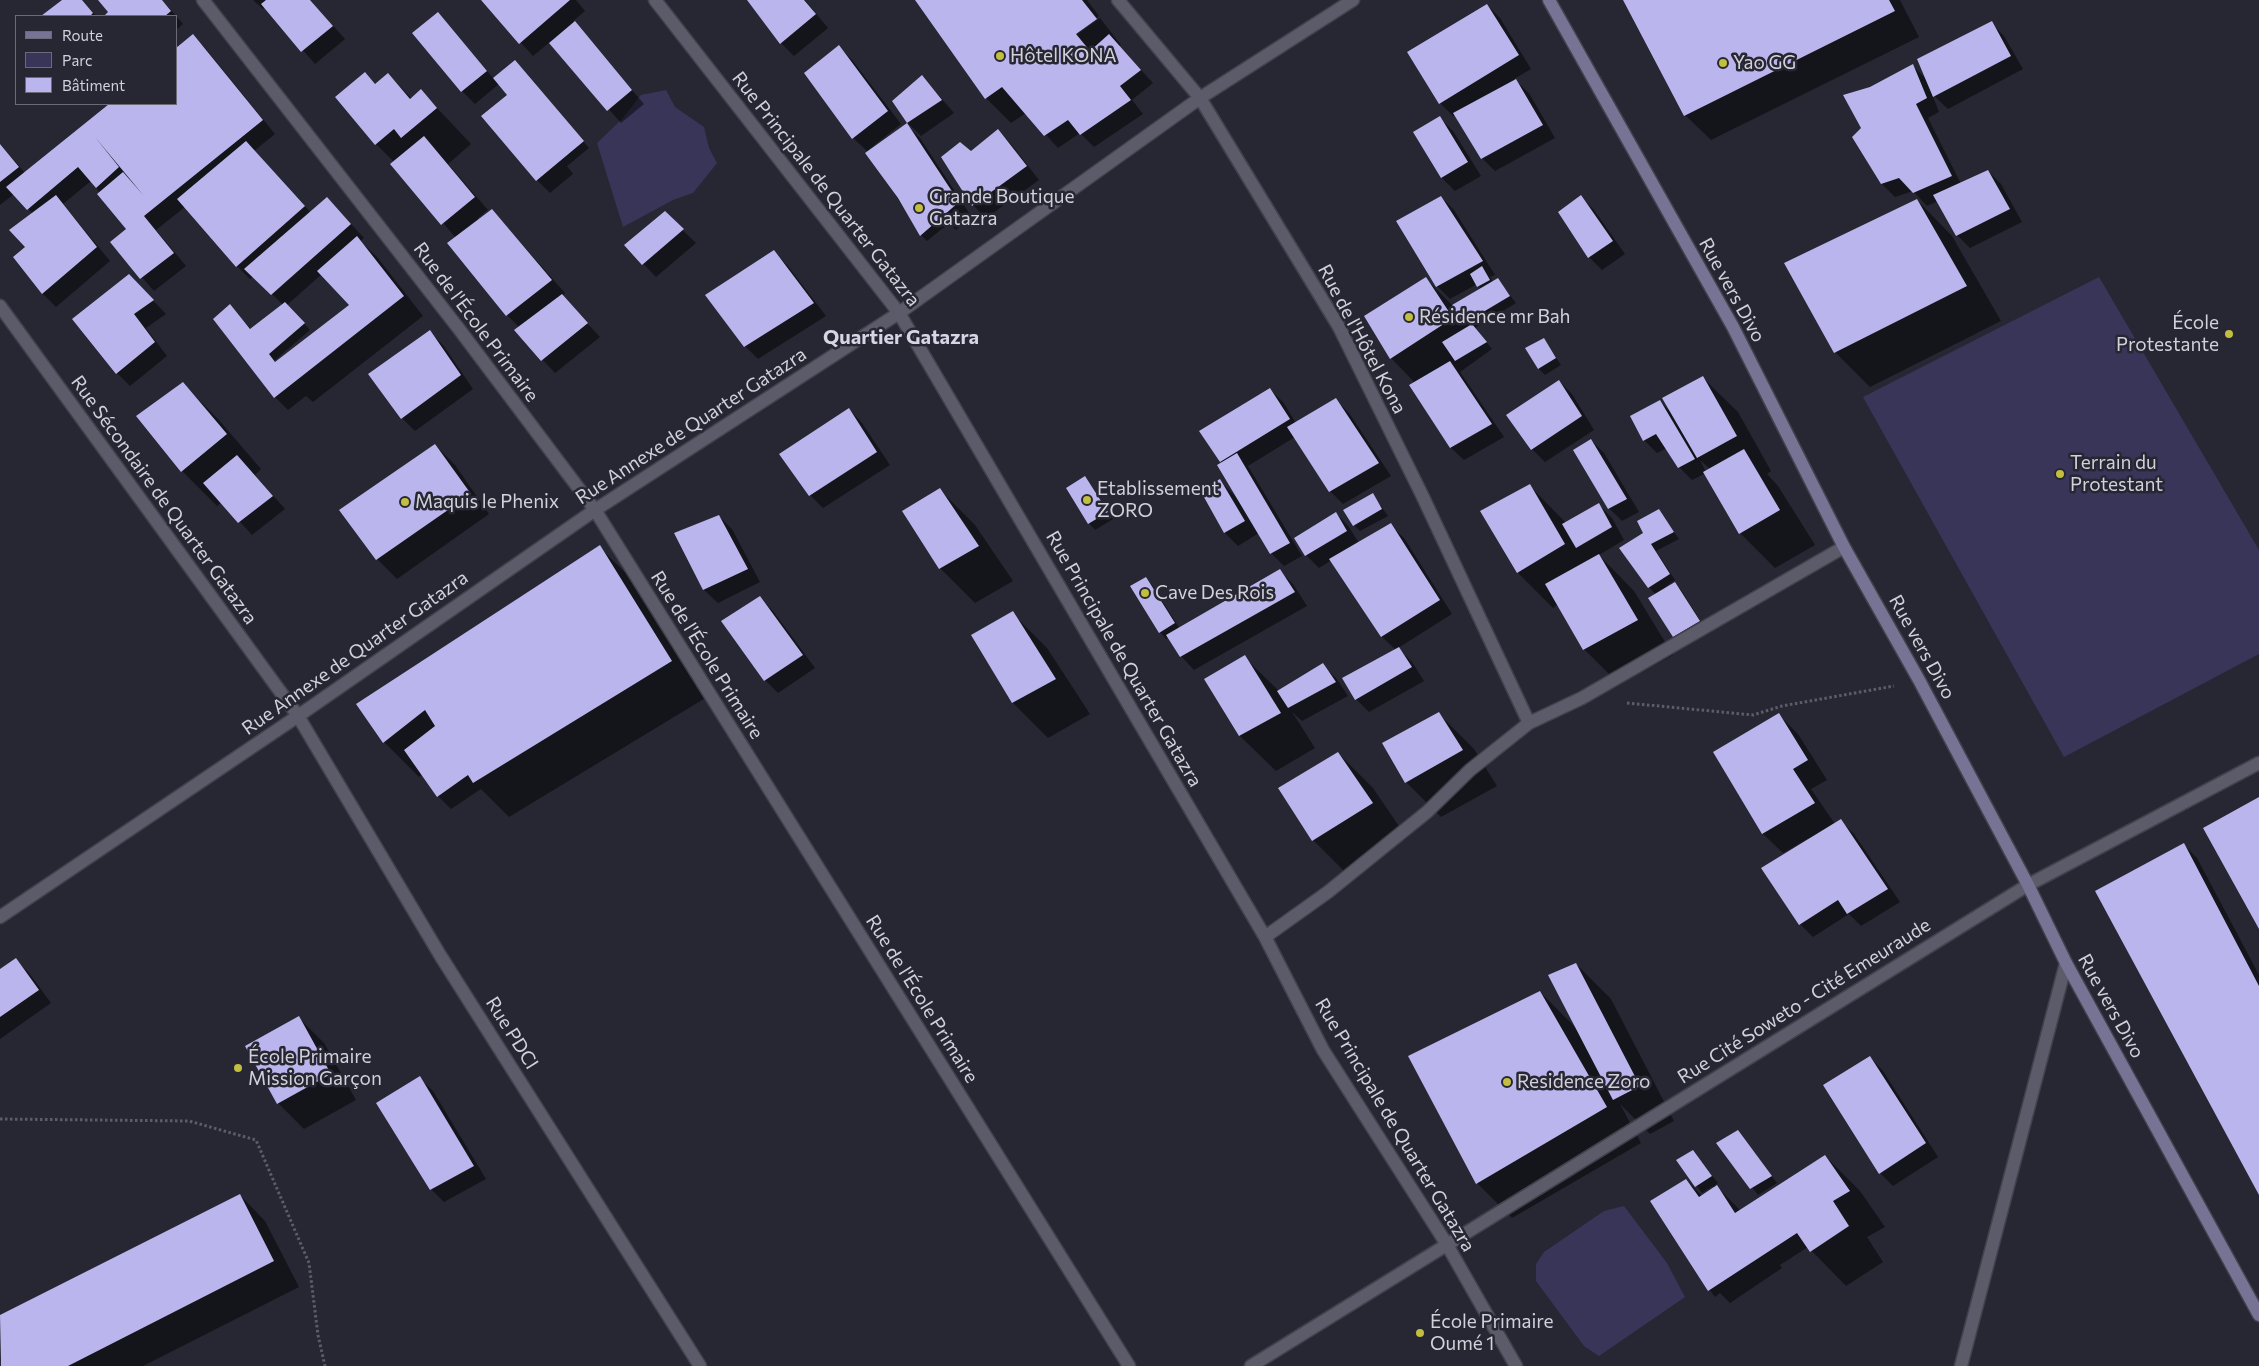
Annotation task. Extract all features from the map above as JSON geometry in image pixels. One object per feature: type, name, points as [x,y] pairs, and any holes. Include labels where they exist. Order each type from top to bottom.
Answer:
[{"type":"main road","name":"Rue vers Divo","points":[[1549,0],[1733,328],[1844,548],[1919,680],[2028,885],[2066,963],[2259,1315]]},
{"type":"street","name":"Rue de l'École Primaire","points":[[203,0],[459,329],[595,510],[1129,1366]]},
{"type":"street","name":"Rue Principale de Quarter Gatazra","points":[[655,0],[899,313],[1265,937],[1323,1050],[1446,1244],[1516,1366]]},
{"type":"street","name":"Rue de l'Hôtel Kona","points":[[1118,0],[1200,98],[1339,327],[1422,495],[1529,723]]},
{"type":"street","name":"Rue Annexe de Quarter Gatazra","points":[[0,917],[298,716],[595,510],[899,313],[1200,98],[1353,0]]},
{"type":"street","name":"Rue Sécondaire de Quarter Gatazra","points":[[0,306],[298,716]]},
{"type":"street","points":[[1265,937],[1328,892],[1427,812],[1470,770],[1529,723],[1582,698],[1844,548]]},
{"type":"street","name":"Rue PDCI","points":[[298,716],[440,955],[700,1366]]},
{"type":"street","name":"Rue Cité Soweto - Cité Emeuraude","points":[[1251,1366],[2028,885],[2259,763]]},
{"type":"street","points":[[1961,1366],[2066,963]]},
{"type":"path","points":[[1582,698],[1753,716],[1782,706],[1866,692],[1919,680]]},
{"type":"path","points":[[0,1120],[188,1122],[256,1140],[309,1263],[318,1335],[325,1366]]},
{"type":"green space","points":[[666,90],[675,107],[704,127],[709,148],[717,163],[693,193],[673,200],[623,227],[597,143],[622,119],[641,95]]},
{"type":"green space","name":"Terrain du Protestant","points":[[2099,277],[2259,550],[2259,654],[2064,757],[1863,397]]},
{"type":"green space","points":[[1624,1206],[1667,1263],[1685,1297],[1599,1356],[1584,1346],[1536,1281],[1536,1264],[1544,1252],[1604,1211]]},
{"type":"building","points":[[62,0],[82,0],[93,13],[91,15],[42,15]]},
{"type":"building","points":[[98,0],[162,0],[171,11],[166,15],[105,15],[108,12]]},
{"type":"building","points":[[266,0],[310,0],[333,26],[301,52],[261,4]]},
{"type":"building","points":[[481,0],[570,0],[519,44]]},
{"type":"building","points":[[747,0],[804,0],[816,14],[780,44]]},
{"type":"building","points":[[915,0],[1082,0],[1097,19],[1076,34],[1090,51],[1109,34],[1141,70],[1120,86],[1131,100],[1080,135],[1068,120],[1044,136],[1002,87],[985,99]]},
{"type":"building","name":"Yao GG","points":[[1623,0],[1889,0],[1895,11],[1684,116]]},
{"type":"building","points":[[1487,4],[1519,55],[1439,104],[1407,52]]},
{"type":"building","points":[[438,12],[487,71],[461,92],[412,33]]},
{"type":"building","points":[[575,21],[632,90],[607,111],[549,43]]},
{"type":"building","points":[[1992,21],[2011,56],[1933,97],[1917,59]]},
{"type":"building","points":[[193,34],[263,120],[144,216],[174,253],[140,279],[110,242],[126,229],[97,194],[123,172],[144,196],[95,137],[119,167],[96,188],[78,167],[27,210],[6,187],[108,105],[178,105],[178,46]]},
{"type":"building","points":[[839,45],[888,111],[852,139],[804,73]]},
{"type":"building","points":[[515,60],[584,141],[536,181],[481,116],[507,95],[493,78]]},
{"type":"building","points":[[1913,64],[1927,98],[1916,104],[1952,176],[1913,193],[1899,178],[1881,184],[1852,137],[1861,128],[1843,95],[1870,87]]},
{"type":"building","points":[[365,72],[375,84],[388,73],[410,99],[421,89],[437,108],[401,138],[394,129],[375,145],[335,97]]},
{"type":"building","points":[[922,75],[942,100],[907,123],[892,101]]},
{"type":"building","points":[[1516,79],[1543,125],[1481,159],[1453,113]]},
{"type":"building","points":[[1440,116],[1468,162],[1441,178],[1413,132]]},
{"type":"building","points":[[907,123],[959,202],[920,236],[898,198],[865,153]]},
{"type":"building","points":[[998,129],[1027,166],[972,206],[941,157],[960,142],[971,151]]},
{"type":"building","points":[[424,136],[475,197],[441,225],[390,164]]},
{"type":"building","points":[[246,141],[305,206],[236,267],[177,199]]},
{"type":"building","points":[[0,144],[19,167],[0,182]]},
{"type":"building","points":[[1988,170],[2010,209],[1956,236],[1933,195]]},
{"type":"building","points":[[56,195],[97,247],[42,294],[13,257],[25,247],[9,230]]},
{"type":"building","points":[[1581,195],[1613,241],[1588,258],[1558,212]]},
{"type":"building","points":[[1441,196],[1483,261],[1436,287],[1396,221]]},
{"type":"building","points":[[327,197],[351,224],[271,295],[244,269]]},
{"type":"building","points":[[1917,199],[1967,286],[1834,353],[1784,263]]},
{"type":"building","points":[[492,209],[552,280],[506,316],[447,243]]},
{"type":"building","points":[[665,211],[684,229],[642,265],[624,245]]},
{"type":"building","points":[[357,236],[404,296],[274,398],[213,319],[230,304],[250,329],[285,302],[305,323],[269,354],[275,362],[349,305],[317,271]]},
{"type":"building","points":[[774,250],[814,303],[744,347],[705,295]]},
{"type":"building","points":[[1482,266],[1490,280],[1477,287],[1470,274]]},
{"type":"building","points":[[129,274],[154,300],[134,314],[155,342],[116,374],[72,319]]},
{"type":"building","name":"Résidence mr Bah","points":[[1426,277],[1453,318],[1390,359],[1364,316]]},
{"type":"building","points":[[1498,278],[1510,296],[1463,324],[1452,305]]},
{"type":"building","points":[[562,294],[588,323],[541,361],[514,330]]},
{"type":"building","points":[[1472,324],[1487,342],[1455,361],[1442,342]]},
{"type":"building","points":[[430,330],[461,375],[401,419],[368,374]]},
{"type":"building","points":[[1544,338],[1556,358],[1538,369],[1525,348]]},
{"type":"building","points":[[1450,361],[1492,424],[1450,448],[1409,385]]},
{"type":"building","points":[[1703,376],[1737,436],[1697,458],[1662,398]]},
{"type":"building","points":[[1559,380],[1582,416],[1531,450],[1506,415]]},
{"type":"building","points":[[183,382],[227,434],[181,472],[136,416]]},
{"type":"building","points":[[1270,388],[1290,419],[1220,462],[1199,431]]},
{"type":"building","points":[[1336,398],[1379,463],[1329,492],[1287,427]]},
{"type":"building","points":[[1660,400],[1695,459],[1678,468],[1656,434],[1643,441],[1630,416]]},
{"type":"building","points":[[849,408],[877,452],[809,496],[779,454]]},
{"type":"building","points":[[1591,439],[1627,499],[1608,509],[1573,450]]},
{"type":"building","name":"Maquis le Phenix","points":[[435,444],[471,494],[376,560],[339,510]]},
{"type":"building","points":[[1744,449],[1780,510],[1739,534],[1703,472]]},
{"type":"building","points":[[1237,453],[1290,543],[1270,554],[1217,465]]},
{"type":"building","points":[[237,455],[273,496],[238,523],[203,483]]},
{"type":"building","name":"Etablissement ZORO","points":[[1085,476],[1108,512],[1088,524],[1066,488]]},
{"type":"building","points":[[1220,479],[1245,521],[1224,533],[1200,490]]},
{"type":"building","points":[[1530,484],[1565,544],[1517,573],[1480,511]]},
{"type":"building","points":[[940,488],[979,546],[939,569],[902,511]]},
{"type":"building","points":[[1373,493],[1382,509],[1353,526],[1343,510]]},
{"type":"building","points":[[1599,503],[1612,527],[1576,548],[1562,524]]},
{"type":"building","points":[[1659,509],[1674,532],[1651,544],[1670,574],[1648,588],[1619,548],[1643,533],[1637,521]]},
{"type":"building","points":[[1336,512],[1347,531],[1305,556],[1294,538]]},
{"type":"building","points":[[719,515],[748,569],[703,590],[674,533]]},
{"type":"building","points":[[1391,523],[1440,600],[1381,637],[1329,559]]},
{"type":"building","points":[[600,545],[672,661],[473,783],[468,775],[437,797],[404,750],[435,726],[425,710],[383,743],[356,704]]},
{"type":"building","points":[[1599,554],[1638,620],[1583,650],[1545,584]]},
{"type":"building","points":[[1280,569],[1295,592],[1180,657],[1166,635]]},
{"type":"building","points":[[1146,577],[1175,623],[1159,633],[1130,586]]},
{"type":"building","points":[[1675,582],[1700,621],[1673,637],[1648,598]]},
{"type":"building","points":[[760,596],[803,655],[764,681],[721,621]]},
{"type":"building","points":[[1013,611],[1056,679],[1012,703],[971,635]]},
{"type":"building","points":[[1399,647],[1412,667],[1355,700],[1342,678]]},
{"type":"building","points":[[1245,655],[1281,713],[1239,736],[1204,679]]},
{"type":"building","points":[[1323,663],[1336,682],[1288,708],[1277,691]]},
{"type":"building","points":[[1439,712],[1463,750],[1405,783],[1382,743]]},
{"type":"building","points":[[1779,713],[1808,760],[1793,769],[1815,803],[1762,834],[1713,752]]},
{"type":"building","points":[[1338,752],[1373,803],[1312,841],[1278,788]]},
{"type":"building","points":[[2259,797],[2259,929],[2203,828]]},
{"type":"building","points":[[1841,819],[1888,889],[1847,914],[1838,900],[1799,925],[1761,868]]},
{"type":"building","points":[[2184,843],[2259,986],[2259,1195],[2095,891]]},
{"type":"building","points":[[16,958],[39,990],[0,1017],[0,969]]},
{"type":"building","points":[[1576,963],[1640,1086],[1613,1100],[1548,975]]},
{"type":"building","name":"Residence Zoro","points":[[1540,991],[1607,1107],[1476,1184],[1408,1056]]},
{"type":"building","points":[[299,1016],[331,1074],[277,1104],[245,1046]]},
{"type":"building","points":[[1870,1056],[1926,1143],[1879,1174],[1823,1085]]},
{"type":"building","points":[[420,1076],[474,1166],[430,1190],[376,1103]]},
{"type":"building","points":[[1738,1130],[1772,1176],[1750,1189],[1716,1143]]},
{"type":"building","points":[[1693,1150],[1712,1176],[1695,1187],[1676,1160]]},
{"type":"building","points":[[1825,1155],[1850,1191],[1833,1201],[1849,1226],[1810,1252],[1797,1233],[1708,1291],[1650,1201],[1686,1179],[1699,1197],[1717,1185],[1735,1213]]},
{"type":"building","points":[[240,1194],[274,1261],[68,1366],[1,1366],[0,1315]]},
{"type":"place","name":"Hôtel KONA","points":[[1000,56]]},
{"type":"place","name":"Yao GG","points":[[1723,63]]},
{"type":"place","name":"Grande Boutique Gatazra","points":[[919,208]]},
{"type":"place","name":"Résidence mr Bah","points":[[1409,317]]},
{"type":"place","name":"École Protestante","points":[[2229,334]]},
{"type":"place","name":"Terrain du Protestant","points":[[2060,474]]},
{"type":"place","name":"Etablissement ZORO","points":[[1087,500]]},
{"type":"place","name":"Maquis le Phenix","points":[[405,502]]},
{"type":"place","name":"Cave Des Rois","points":[[1145,593]]},
{"type":"place","name":"École Primaire Mission Garçon","points":[[238,1068]]},
{"type":"place","name":"Residence Zoro","points":[[1507,1082]]},
{"type":"place","name":"École Primaire Oumé 1","points":[[1420,1333]]},
{"type":"district","name":"Quartier Gatazra","points":[[901,337]]}]
